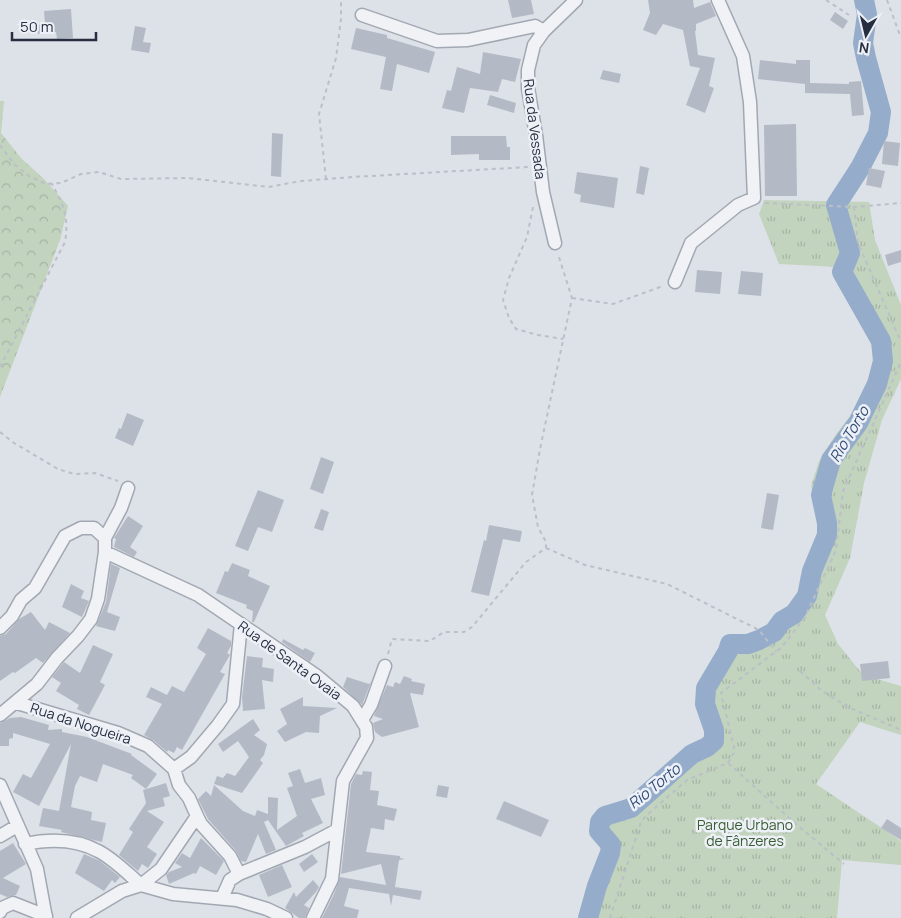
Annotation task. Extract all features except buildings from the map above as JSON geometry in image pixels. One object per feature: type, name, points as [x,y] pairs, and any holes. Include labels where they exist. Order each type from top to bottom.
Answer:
[{"type":"street","name":"Rua da Vessada","points":[[555,243],[543,192],[528,88],[528,70],[534,45],[544,31],[576,0]]},
{"type":"street","points":[[675,282],[691,243],[738,205],[754,198],[750,102],[743,56],[718,0]]},
{"type":"street","points":[[362,15],[437,41],[468,40],[535,26],[544,31]]},
{"type":"street","points":[[0,715],[37,684],[91,619],[98,599],[105,552],[105,538],[121,508],[128,488]]},
{"type":"street","points":[[0,628],[12,616],[21,600],[35,588],[65,536],[81,528],[94,528],[105,538]]},
{"type":"street","name":"Rua de Santa Ovaia","points":[[105,552],[198,595],[317,676],[353,706],[362,720]]},
{"type":"street","points":[[174,769],[191,757],[233,704],[241,624]]},
{"type":"street","points":[[312,918],[332,879],[343,781],[367,738],[366,727],[362,720],[385,666]]},
{"type":"street","name":"Rua da Nogueira","points":[[17,702],[118,733],[148,746],[174,769],[179,785],[189,798],[201,824],[230,856],[239,874]]},
{"type":"street","points":[[0,785],[37,870],[46,917]]},
{"type":"street","points":[[77,918],[122,891],[142,885],[161,869],[197,816]]},
{"type":"street","points":[[0,836],[17,826]]},
{"type":"street","points":[[222,898],[230,880],[239,874],[305,847],[337,830]]},
{"type":"street","points":[[25,844],[48,840],[64,841],[99,851],[142,885],[173,894],[237,900],[267,909],[286,918]]},
{"type":"street","points":[[0,912],[2,908],[13,903],[46,917]]},
{"type":"path","points":[[326,179],[319,114],[336,58],[341,19],[341,0]]},
{"type":"path","points":[[826,0],[849,15]]},
{"type":"path","points":[[887,0],[901,38]]},
{"type":"path","points":[[0,146],[14,164],[29,176],[46,184],[61,183],[81,174],[99,172],[121,179],[188,178],[269,187],[326,179],[435,171],[540,167]]},
{"type":"path","points":[[0,367],[66,242],[65,208],[52,184]]},
{"type":"path","points":[[754,198],[765,203],[854,208],[900,203]]},
{"type":"path","points":[[533,207],[527,237],[509,278],[504,300],[509,318],[516,328],[538,335],[563,339]]},
{"type":"path","points":[[854,208],[858,242],[901,342]]},
{"type":"path","points":[[546,548],[546,542],[538,527],[532,495],[540,448],[572,298],[555,243]]},
{"type":"path","points":[[572,298],[613,304],[675,282]]},
{"type":"path","points":[[610,918],[641,822],[687,780],[728,763],[735,751],[721,693],[782,647],[805,617],[836,550],[843,491],[901,362]]},
{"type":"path","points":[[0,432],[14,443],[58,469],[74,474],[95,472],[118,480],[128,488]]},
{"type":"path","points":[[546,548],[585,565],[667,584],[759,630],[776,652]]},
{"type":"path","points":[[385,666],[392,639],[430,641],[444,632],[464,632],[472,627],[526,562],[546,548]]},
{"type":"path","points":[[800,671],[822,691],[848,708],[901,730]]},
{"type":"path","points":[[728,763],[844,864]]},
{"type":"green space","points":[[0,101],[4,101],[1,133],[21,158],[45,180],[68,206],[60,240],[0,397]]},
{"type":"green space","name":"Parque Urbano de Fânzeres","points":[[764,200],[869,202],[875,240],[901,305],[901,379],[882,420],[864,483],[850,558],[825,615],[838,644],[863,675],[901,686],[901,735],[860,722],[816,784],[901,841],[901,865],[842,860],[837,918],[595,918],[618,850],[607,830],[607,822],[637,812],[686,769],[719,744],[711,704],[712,687],[735,651],[754,634],[767,628],[779,619],[797,600],[816,551],[818,516],[811,486],[819,461],[857,407],[877,363],[871,337],[838,267],[779,264],[759,214]]},
{"type":"waterway","name":"Rio Torto","points":[[588,918],[597,886],[610,853],[611,845],[599,831],[600,822],[605,816],[631,808],[692,754],[707,747],[714,741],[714,730],[705,704],[706,688],[728,651],[730,644],[748,644],[774,632],[782,621],[794,614],[807,596],[812,571],[827,535],[827,523],[821,495],[831,460],[858,423],[877,384],[883,361],[881,341],[842,272],[850,253],[836,205],[860,168],[878,133],[881,112],[863,43],[867,14],[864,0]]}]
